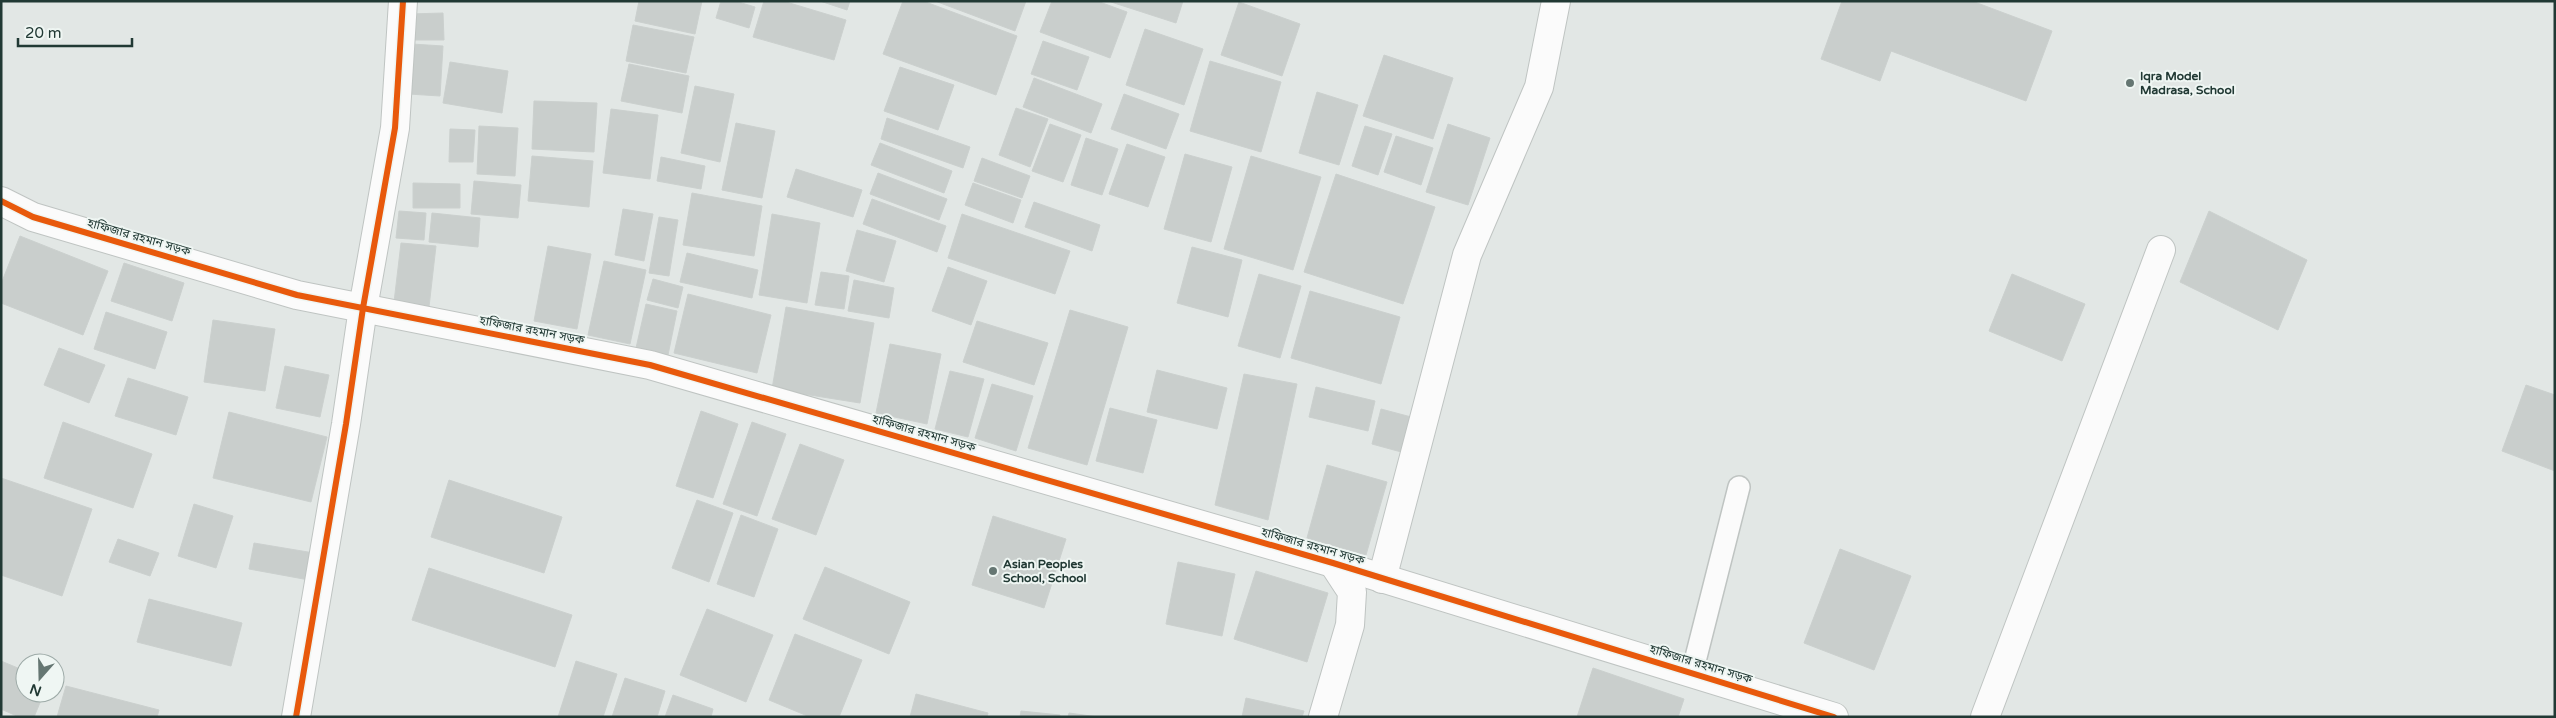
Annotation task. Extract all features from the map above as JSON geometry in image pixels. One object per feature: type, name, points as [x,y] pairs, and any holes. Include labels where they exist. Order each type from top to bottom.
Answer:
[{"type":"street","points":[[296,717],[346,424],[362,308],[395,128],[402,1]]},
{"type":"street","points":[[1382,579],[1467,256],[1539,87],[1556,1]]},
{"type":"street","name":"হাফিজার রহমান সড়ক","points":[[1,201],[42,220],[297,295],[650,366],[1333,563],[1834,717]]},
{"type":"street","points":[[1985,717],[2161,250]]},
{"type":"street","points":[[1323,717],[1351,617],[1352,592],[1333,563]]},
{"type":"lane","points":[[1692,674],[1739,487]]},
{"type":"building","points":[[639,1],[702,1],[695,34],[635,21]]},
{"type":"building","points":[[721,1],[735,1],[755,7],[749,28],[716,18]]},
{"type":"building","points":[[764,1],[783,1],[846,20],[834,60],[753,37]]},
{"type":"building","points":[[820,1],[850,1],[847,10]]},
{"type":"building","points":[[903,1],[923,1],[1017,36],[996,95],[883,54]]},
{"type":"building","points":[[935,1],[1026,1],[1015,31]]},
{"type":"building","points":[[1052,1],[1097,1],[1127,12],[1110,58],[1040,32]]},
{"type":"building","points":[[1108,1],[1183,1],[1176,23]]},
{"type":"building","points":[[1842,1],[1972,1],[2052,31],[2026,101],[1891,51],[1880,81],[1821,59]]},
{"type":"building","points":[[1239,2],[1300,24],[1282,76],[1221,55]]},
{"type":"building","points":[[443,13],[444,40],[411,40],[410,14]]},
{"type":"building","points":[[633,25],[694,37],[686,73],[626,61]]},
{"type":"building","points":[[1145,29],[1203,49],[1184,105],[1126,85]]},
{"type":"building","points":[[1043,41],[1089,57],[1077,90],[1031,74]]},
{"type":"building","points":[[412,44],[443,46],[440,96],[409,94]]},
{"type":"building","points":[[1384,55],[1453,78],[1433,139],[1363,116]]},
{"type":"building","points":[[1210,61],[1281,82],[1261,152],[1190,131]]},
{"type":"building","points":[[450,62],[508,71],[502,113],[443,103]]},
{"type":"building","points":[[629,64],[689,76],[682,113],[621,101]]},
{"type":"building","points":[[900,67],[954,85],[938,130],[884,111]]},
{"type":"building","points":[[1034,78],[1102,104],[1091,133],[1023,107]]},
{"type":"building","points":[[695,86],[734,94],[720,162],[681,153]]},
{"type":"building","points":[[1317,92],[1358,105],[1339,165],[1299,153]]},
{"type":"building","points":[[1124,94],[1179,114],[1166,149],[1111,129]]},
{"type":"building","points":[[534,101],[597,103],[594,152],[532,149]]},
{"type":"building","points":[[1016,108],[1048,119],[1030,167],[999,155]]},
{"type":"building","points":[[611,109],[658,115],[650,179],[603,173]]},
{"type":"building","points":[[887,118],[970,147],[963,168],[881,139]]},
{"type":"building","points":[[736,123],[775,131],[762,198],[722,190]]},
{"type":"building","points":[[1050,124],[1081,135],[1063,182],[1032,171]]},
{"type":"building","points":[[1448,124],[1490,138],[1468,205],[1426,192]]},
{"type":"building","points":[[479,126],[518,128],[515,176],[477,174]]},
{"type":"building","points":[[1365,126],[1392,134],[1378,175],[1352,166]]},
{"type":"building","points":[[450,129],[475,130],[473,162],[449,162]]},
{"type":"building","points":[[1396,136],[1433,148],[1421,185],[1384,172]]},
{"type":"building","points":[[1086,138],[1118,149],[1102,195],[1071,185]]},
{"type":"building","points":[[880,143],[952,171],[944,193],[871,165]]},
{"type":"building","points":[[1127,144],[1165,157],[1148,207],[1109,194]]},
{"type":"building","points":[[1185,154],[1232,167],[1211,242],[1164,229]]},
{"type":"building","points":[[532,156],[593,161],[589,207],[528,201]]},
{"type":"building","points":[[1251,156],[1321,177],[1293,270],[1224,249]]},
{"type":"building","points":[[661,157],[705,166],[701,189],[657,181]]},
{"type":"building","points":[[982,158],[1030,176],[1022,198],[974,181]]},
{"type":"building","points":[[796,169],[862,190],[853,217],[787,197]]},
{"type":"building","points":[[878,173],[947,199],[939,220],[870,194]]},
{"type":"building","points":[[1336,174],[1435,207],[1403,304],[1304,272]]},
{"type":"building","points":[[474,181],[521,185],[518,218],[471,214]]},
{"type":"building","points":[[413,183],[460,184],[460,208],[413,208]]},
{"type":"building","points":[[973,183],[1021,200],[1013,223],[965,205]]},
{"type":"building","points":[[692,193],[762,206],[754,256],[683,245]]},
{"type":"building","points":[[872,199],[946,226],[937,252],[863,224]]},
{"type":"building","points":[[1034,202],[1100,225],[1092,251],[1025,227]]},
{"type":"building","points":[[623,209],[653,214],[644,261],[615,255]]},
{"type":"building","points":[[399,211],[426,213],[424,240],[396,238]]},
{"type":"building","points":[[2209,211],[2307,260],[2278,330],[2180,282]]},
{"type":"building","points":[[432,213],[480,218],[478,247],[429,242]]},
{"type":"building","points":[[772,214],[820,223],[807,303],[759,295]]},
{"type":"building","points":[[962,214],[1070,251],[1055,294],[948,258]]},
{"type":"building","points":[[659,217],[678,220],[669,276],[649,273]]},
{"type":"building","points":[[857,230],[896,241],[884,282],[846,271]]},
{"type":"building","points":[[20,236],[108,271],[83,335],[1,303],[1,284]]},
{"type":"building","points":[[401,243],[436,246],[429,307],[394,302]]},
{"type":"building","points":[[548,246],[591,254],[577,329],[534,321]]},
{"type":"building","points":[[1192,247],[1242,260],[1228,317],[1177,303]]},
{"type":"building","points":[[687,253],[758,270],[752,298],[680,282]]},
{"type":"building","points":[[604,261],[646,270],[630,344],[588,335]]},
{"type":"building","points":[[124,263],[184,283],[172,321],[111,301]]},
{"type":"building","points":[[948,267],[987,281],[971,325],[932,311]]},
{"type":"building","points":[[821,272],[849,276],[844,309],[815,305]]},
{"type":"building","points":[[1259,274],[1301,286],[1280,358],[1238,346]]},
{"type":"building","points":[[2012,274],[2085,304],[2062,361],[1989,331]]},
{"type":"building","points":[[653,279],[683,287],[678,308],[647,300]]},
{"type":"building","points":[[854,280],[894,288],[889,318],[848,311]]},
{"type":"building","points":[[1310,291],[1400,317],[1381,384],[1291,358]]},
{"type":"building","points":[[688,294],[771,315],[757,373],[674,353]]},
{"type":"building","points":[[646,304],[677,311],[668,355],[636,348]]},
{"type":"building","points":[[786,307],[874,323],[860,403],[772,389]]},
{"type":"building","points":[[1070,310],[1128,327],[1087,465],[1028,448]]},
{"type":"building","points":[[106,312],[167,332],[155,369],[94,349]]},
{"type":"building","points":[[213,320],[275,329],[265,391],[204,382]]},
{"type":"building","points":[[977,321],[1048,343],[1034,385],[963,362]]},
{"type":"building","points":[[890,344],[941,354],[927,424],[876,413]]},
{"type":"building","points":[[59,348],[105,365],[89,403],[44,385]]},
{"type":"building","points":[[285,366],[329,375],[320,417],[276,408]]},
{"type":"building","points":[[1157,370],[1227,388],[1217,429],[1147,412]]},
{"type":"building","points":[[950,371],[984,379],[968,437],[935,429]]},
{"type":"building","points":[[1244,374],[1297,384],[1268,520],[1215,505]]},
{"type":"building","points":[[128,378],[188,397],[176,435],[115,416]]},
{"type":"building","points":[[992,384],[1033,396],[1016,451],[975,438]]},
{"type":"building","points":[[2526,385],[2555,395],[2555,471],[2502,451]]},
{"type":"building","points":[[1316,387],[1375,401],[1368,431],[1309,417]]},
{"type":"building","points":[[1110,408],[1157,420],[1143,473],[1096,461]]},
{"type":"building","points":[[1381,409],[1415,418],[1405,453],[1372,444]]},
{"type":"building","points":[[701,411],[738,424],[713,498],[676,486]]},
{"type":"building","points":[[229,412],[327,437],[311,502],[213,478]]},
{"type":"building","points":[[63,422],[152,454],[133,508],[44,478]]},
{"type":"building","points":[[752,422],[786,434],[757,516],[723,504]]},
{"type":"building","points":[[800,444],[844,460],[816,535],[772,519]]},
{"type":"building","points":[[1327,465],[1387,482],[1366,555],[1307,538]]},
{"type":"building","points":[[1,478],[92,509],[62,596],[1,575]]},
{"type":"building","points":[[449,480],[562,517],[544,573],[431,537]]},
{"type":"building","points":[[697,500],[733,513],[709,582],[672,568]]},
{"type":"building","points":[[194,504],[233,516],[216,568],[178,556]]},
{"type":"building","points":[[741,515],[778,529],[754,597],[717,584]]},
{"type":"building","points":[[993,516],[1066,539],[1044,608],[972,585]]},
{"type":"building","points":[[118,539],[159,553],[150,576],[109,562]]},
{"type":"building","points":[[254,543],[314,553],[309,580],[249,569]]},
{"type":"building","points":[[1840,549],[1911,576],[1874,670],[1804,643]]},
{"type":"building","points":[[1178,562],[1235,574],[1222,636],[1166,624]]},
{"type":"building","points":[[825,567],[910,602],[889,654],[803,619]]},
{"type":"building","points":[[429,568],[572,615],[555,667],[412,620]]},
{"type":"building","points":[[1256,571],[1328,593],[1307,662],[1234,639]]},
{"type":"building","points":[[149,599],[242,623],[231,666],[137,642]]},
{"type":"building","points":[[707,609],[773,635],[746,702],[680,675]]},
{"type":"building","points":[[795,634],[862,660],[839,717],[810,717],[769,700]]},
{"type":"building","points":[[1,661],[15,667],[15,703],[40,703],[34,717],[19,717],[1,709]]},
{"type":"building","points":[[576,661],[617,674],[603,717],[558,717]]},
{"type":"building","points":[[1593,668],[1684,699],[1678,717],[1577,717]]},
{"type":"building","points":[[625,678],[665,691],[657,717],[612,717]]},
{"type":"building","points":[[66,686],[159,710],[157,717],[57,717],[61,703],[65,703]]},
{"type":"building","points":[[916,694],[988,713],[987,717],[910,717]]},
{"type":"building","points":[[673,695],[713,709],[711,717],[665,717]]},
{"type":"building","points":[[1246,698],[1304,711],[1302,717],[1242,717]]},
{"type":"building","points":[[1021,711],[1060,715],[1060,717],[1020,717]]},
{"type":"building","points":[[1069,713],[1098,717],[1068,717]]},
{"type":"cycle path","points":[[296,717],[346,424],[363,308],[395,128],[403,1]]},
{"type":"cycle path","points":[[1,201],[33,217],[297,295],[650,365],[1333,563],[1834,717]]},
{"type":"place","name":"Iqra Model Madrasa, School","points":[[2130,83]]},
{"type":"place","name":"Asian Peoples School, School","points":[[993,571]]}]
